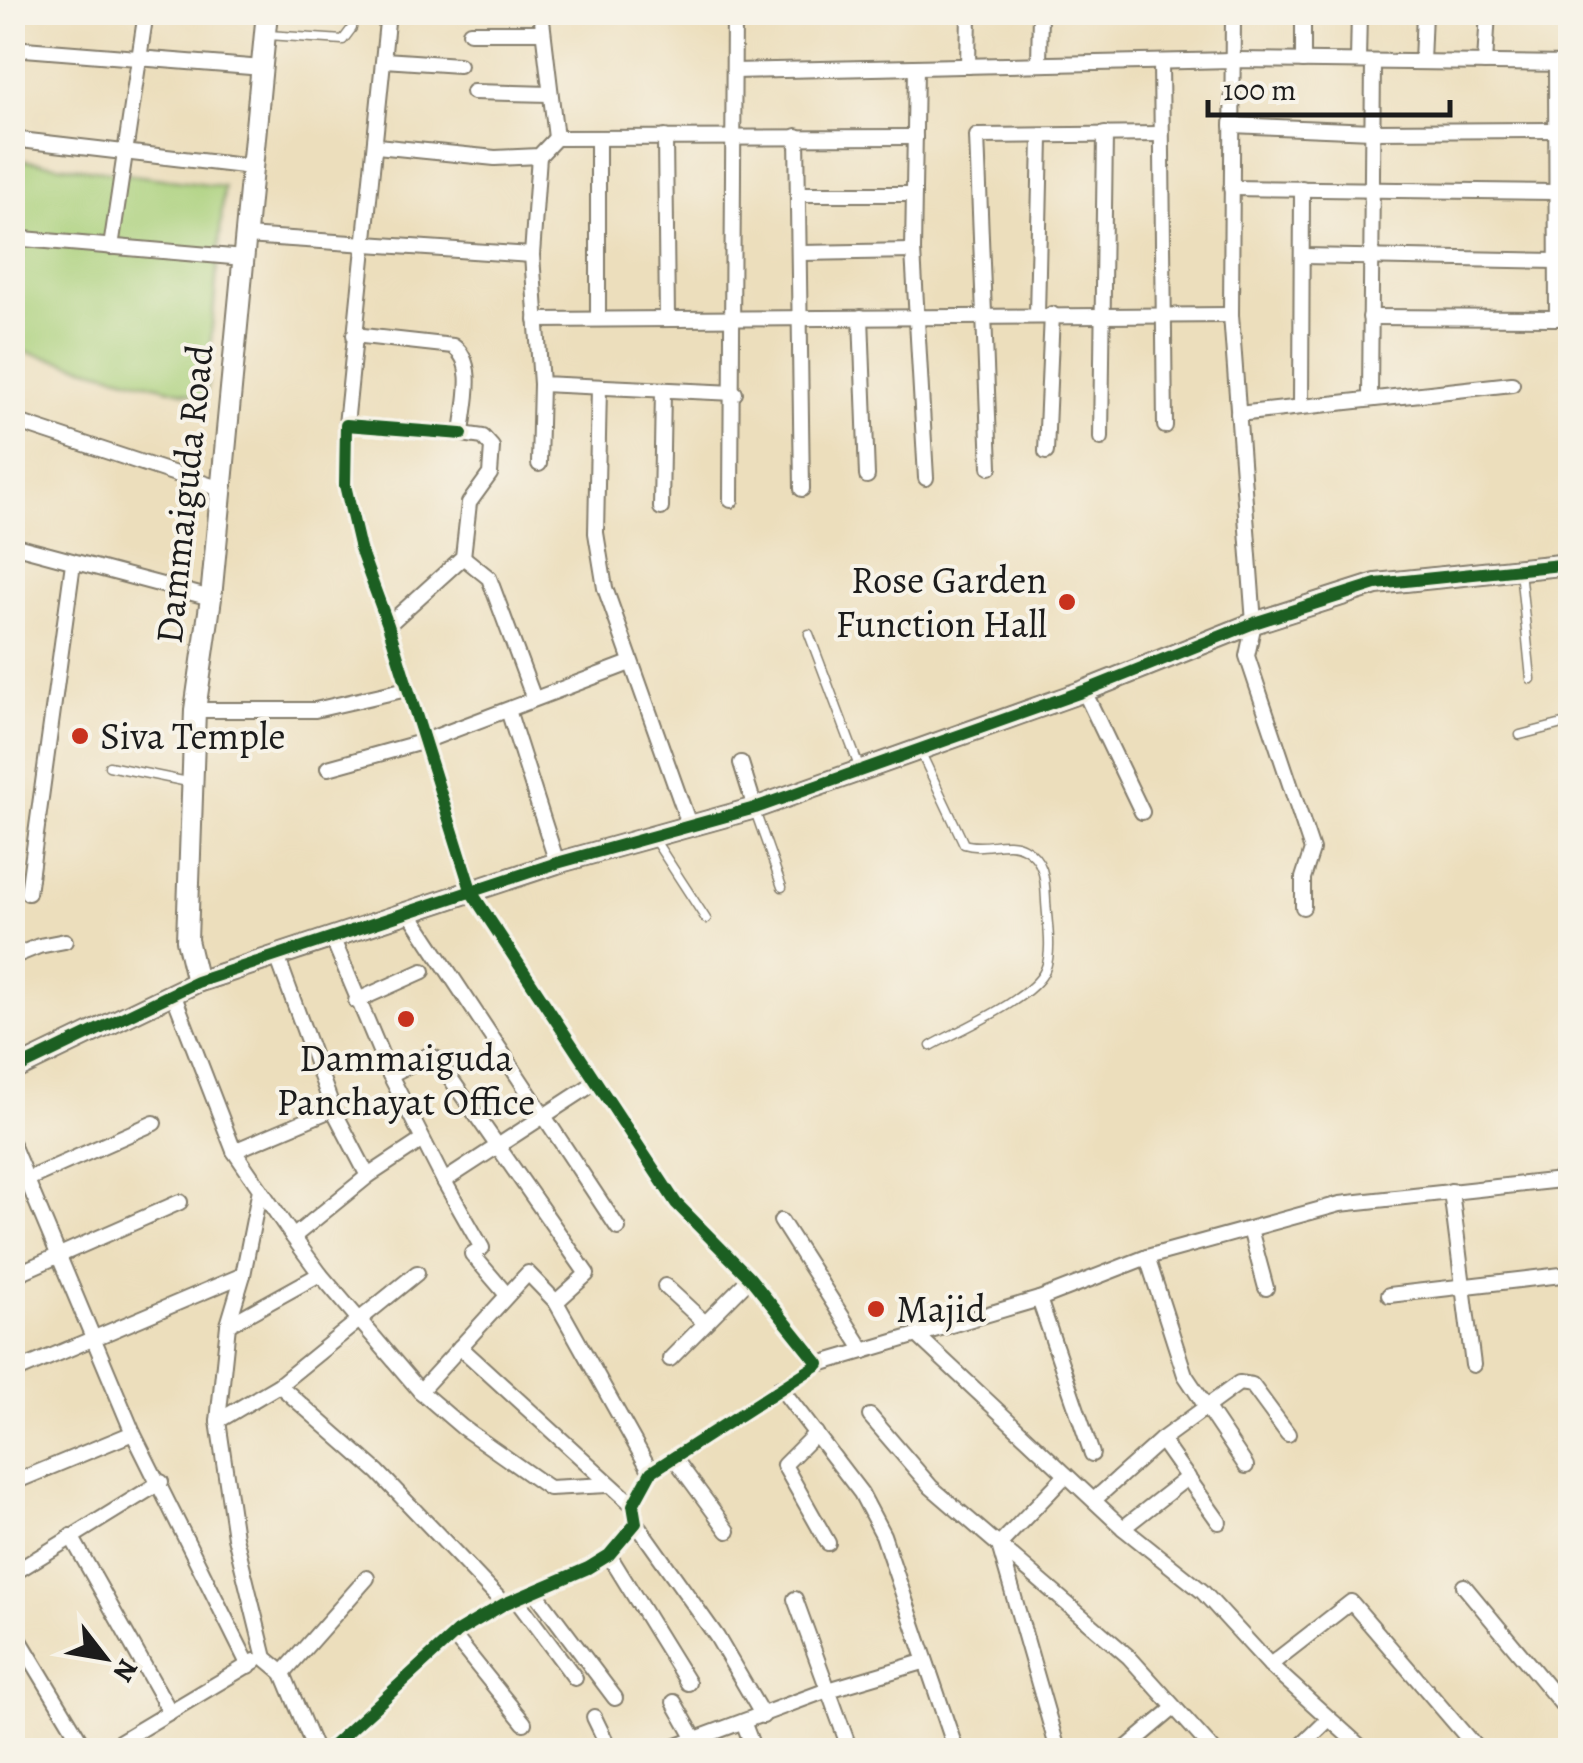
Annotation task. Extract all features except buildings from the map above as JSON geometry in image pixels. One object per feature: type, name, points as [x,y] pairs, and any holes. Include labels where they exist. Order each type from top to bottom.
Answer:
[{"type":"street","points":[[111,246],[146,12]]},
{"type":"street","name":"Dammaiguda Road","points":[[197,982],[187,940],[195,710],[210,598],[267,12]]},
{"type":"street","points":[[388,12],[346,425],[346,485],[360,549],[388,625],[472,893],[676,1203],[750,1278],[818,1364]]},
{"type":"street","points":[[541,12],[556,138]]},
{"type":"street","points":[[731,500],[734,12]]},
{"type":"street","points":[[968,66],[970,12]]},
{"type":"street","points":[[1040,12],[1040,64]]},
{"type":"street","points":[[1233,12],[1231,315],[1254,622],[1246,656],[1312,850],[1302,907]]},
{"type":"street","points":[[1303,12],[1304,61]]},
{"type":"street","points":[[1359,12],[1372,132],[1370,398]]},
{"type":"street","points":[[1422,62],[1424,12]]},
{"type":"street","points":[[1485,63],[1488,12]]},
{"type":"street","points":[[470,32],[544,32]]},
{"type":"street","points":[[12,48],[263,68]]},
{"type":"street","points":[[384,60],[459,66]]},
{"type":"street","points":[[734,71],[1232,60],[1563,64],[1556,192],[1557,318],[1370,317]]},
{"type":"street","points":[[1161,62],[1165,426]]},
{"type":"street","points":[[916,67],[914,251],[926,478]]},
{"type":"street","points":[[473,92],[550,94]]},
{"type":"street","points":[[1232,125],[1372,132],[1560,119]]},
{"type":"street","points":[[1101,438],[1106,314],[1105,134]]},
{"type":"street","points":[[990,467],[981,316],[978,136],[1161,134]]},
{"type":"street","points":[[796,136],[801,253],[802,489]]},
{"type":"street","points":[[666,137],[666,319]]},
{"type":"street","points":[[539,464],[541,384],[532,255],[539,156],[556,138],[915,137]]},
{"type":"street","points":[[598,138],[598,320]]},
{"type":"street","points":[[1041,138],[1046,452]]},
{"type":"street","points":[[12,139],[252,167]]},
{"type":"street","points":[[376,146],[495,158],[539,156]]},
{"type":"street","points":[[1232,188],[1556,192]]},
{"type":"street","points":[[1301,404],[1302,188]]},
{"type":"street","points":[[798,194],[914,194]]},
{"type":"street","points":[[246,236],[532,255]]},
{"type":"street","points":[[12,238],[244,258]]},
{"type":"street","points":[[801,253],[914,251]]},
{"type":"street","points":[[1303,256],[1557,261]]},
{"type":"street","points":[[536,320],[1231,315]]},
{"type":"street","points":[[861,317],[867,476]]},
{"type":"street","points":[[354,335],[453,346],[463,353],[467,365],[462,434]]},
{"type":"street","points":[[541,384],[734,394]]},
{"type":"street","points":[[1238,414],[1301,404],[1512,384]]},
{"type":"street","points":[[599,387],[596,534],[605,588],[690,827]]},
{"type":"street","points":[[661,508],[663,390]]},
{"type":"street","points":[[12,420],[220,490]]},
{"type":"street","points":[[346,425],[462,434],[488,441],[492,465],[469,504],[463,557],[388,625]]},
{"type":"street","points":[[12,545],[210,598]]},
{"type":"street","points":[[463,557],[489,578],[534,699]]},
{"type":"street","points":[[28,893],[73,563]]},
{"type":"street","points":[[12,1072],[197,982],[557,862],[755,808],[1084,691],[1254,622],[1376,584],[1570,564]]},
{"type":"street","points":[[328,768],[422,742],[630,662]]},
{"type":"street","points":[[195,710],[315,710],[408,689]]},
{"type":"street","points":[[1084,691],[1142,812]]},
{"type":"street","points":[[508,710],[557,862]]},
{"type":"street","points":[[741,763],[755,808]]},
{"type":"street","points":[[409,912],[547,1114],[618,1228]]},
{"type":"street","points":[[332,938],[356,1001],[421,1142],[482,1248],[472,1254],[507,1295]]},
{"type":"street","points":[[12,958],[39,946],[65,942]]},
{"type":"street","points":[[277,956],[333,1109],[368,1176]]},
{"type":"street","points":[[356,1001],[422,971]]},
{"type":"street","points":[[174,996],[234,1151],[359,1324],[420,1391],[462,1427],[548,1488],[608,1486]]},
{"type":"street","points":[[390,1076],[430,1054],[587,1274],[556,1302]]},
{"type":"street","points":[[444,1182],[596,1082]]},
{"type":"street","points":[[234,1151],[333,1109]]},
{"type":"street","points":[[12,1186],[154,1123]]},
{"type":"street","points":[[293,1237],[368,1176],[421,1142]]},
{"type":"street","points":[[12,1144],[96,1336],[133,1432],[249,1666]]},
{"type":"street","points":[[764,1716],[717,1637],[636,1523],[633,1505],[651,1472],[818,1364],[1040,1299],[1147,1257],[1340,1204],[1570,1178]]},
{"type":"street","points":[[260,1189],[244,1275],[228,1325],[218,1421],[236,1538],[265,1658],[283,1673],[315,1750]]},
{"type":"street","points":[[1451,1191],[1473,1365]]},
{"type":"street","points":[[12,1276],[180,1202]]},
{"type":"street","points":[[781,1222],[864,1351]]},
{"type":"street","points":[[1250,1228],[1266,1288]]},
{"type":"street","points":[[1147,1257],[1185,1375],[1202,1406],[1246,1466]]},
{"type":"street","points":[[218,1421],[279,1385],[359,1324],[417,1273]]},
{"type":"street","points":[[420,1391],[528,1273],[556,1302],[651,1472]]},
{"type":"street","points":[[228,1325],[320,1274]]},
{"type":"street","points":[[1389,1296],[1570,1274]]},
{"type":"street","points":[[12,1373],[244,1275]]},
{"type":"street","points":[[670,1360],[750,1278]]},
{"type":"street","points":[[664,1286],[705,1323]]},
{"type":"street","points":[[1040,1299],[1092,1454]]},
{"type":"street","points":[[918,1336],[1124,1528],[1202,1591],[1270,1665],[1364,1750]]},
{"type":"street","points":[[460,1347],[633,1505]]},
{"type":"street","points":[[1095,1500],[1202,1406],[1245,1382],[1252,1385],[1288,1434]]},
{"type":"street","points":[[279,1385],[378,1472],[511,1603],[574,1678]]},
{"type":"street","points":[[780,1388],[861,1493],[883,1535],[956,1750]]},
{"type":"street","points":[[870,1416],[931,1487],[1129,1657],[1212,1750]]},
{"type":"street","points":[[12,1483],[133,1432]]},
{"type":"street","points":[[816,1433],[784,1465],[828,1543]]},
{"type":"street","points":[[1161,1440],[1220,1522]]},
{"type":"street","points":[[675,1459],[728,1531]]},
{"type":"street","points":[[999,1545],[1066,1475]]},
{"type":"street","points":[[1124,1528],[1188,1477]]},
{"type":"street","points":[[12,1574],[161,1482]]},
{"type":"street","points":[[328,1750],[453,1635],[609,1555],[636,1523]]},
{"type":"street","points":[[71,1536],[170,1712]]},
{"type":"street","points":[[999,1545],[1058,1750]]},
{"type":"street","points":[[609,1555],[688,1684]]},
{"type":"street","points":[[283,1673],[367,1578]]},
{"type":"street","points":[[1464,1586],[1570,1714]]},
{"type":"street","points":[[536,1593],[616,1698]]},
{"type":"street","points":[[795,1599],[825,1691],[850,1750]]},
{"type":"street","points":[[1270,1665],[1351,1602],[1478,1750]]},
{"type":"street","points":[[12,1627],[86,1750]]},
{"type":"street","points":[[453,1635],[524,1722]]},
{"type":"street","points":[[106,1750],[265,1658]]},
{"type":"street","points":[[666,1750],[825,1691],[923,1662]]},
{"type":"street","points":[[674,1702],[695,1739]]},
{"type":"street","points":[[1124,1750],[1174,1708]]},
{"type":"street","points":[[594,1717],[610,1750]]},
{"type":"street","points":[[1297,1750],[1329,1719]]},
{"type":"street","points":[[744,1724],[754,1750]]},
{"type":"lane","points":[[266,35],[343,40],[352,28],[354,12]]},
{"type":"lane","points":[[1520,570],[1530,679]]},
{"type":"lane","points":[[808,634],[861,770]]},
{"type":"lane","points":[[1520,735],[1570,722]]},
{"type":"lane","points":[[919,749],[958,837],[974,848],[1013,844],[1028,849],[1040,862],[1045,878],[1048,955],[1037,982],[931,1046]]},
{"type":"lane","points":[[109,766],[192,782]]},
{"type":"lane","points":[[755,808],[782,886]]},
{"type":"lane","points":[[653,837],[706,920]]},
{"type":"green space","points":[[12,159],[224,187],[206,398],[13,349]]},
{"type":"cycle path","points":[[328,1750],[457,1632],[504,1604],[609,1555],[636,1523],[633,1505],[651,1472],[819,1364],[750,1278],[676,1203],[472,893],[388,625],[360,549],[345,485],[346,425],[462,434]]},
{"type":"cycle path","points":[[12,1071],[197,982],[557,863],[755,808],[1084,691],[1254,623],[1376,584],[1570,564]]},
{"type":"place","name":"Rose Garden Function Hall","points":[[1067,602]]},
{"type":"place","name":"Siva Temple","points":[[80,736]]},
{"type":"place","name":"Dammaiguda Panchayat Office","points":[[406,1019]]},
{"type":"place","name":"Majid","points":[[876,1309]]}]
